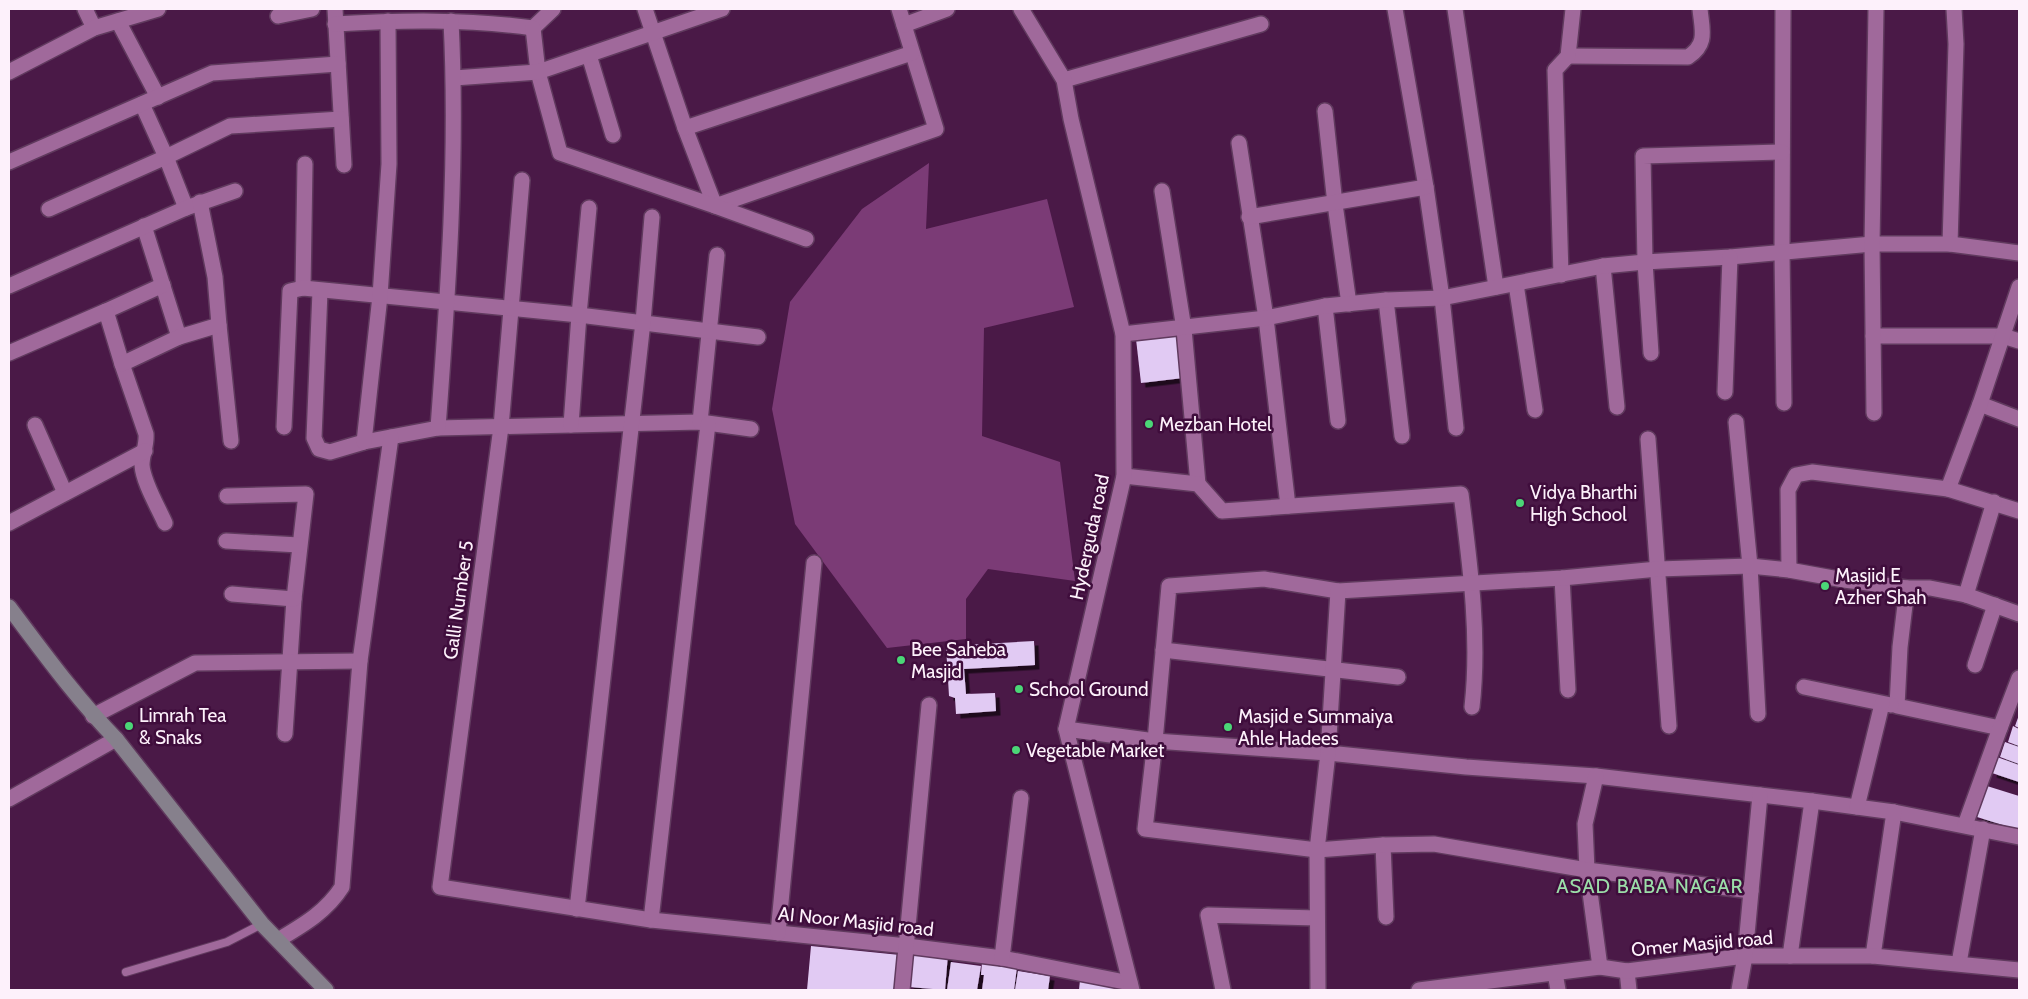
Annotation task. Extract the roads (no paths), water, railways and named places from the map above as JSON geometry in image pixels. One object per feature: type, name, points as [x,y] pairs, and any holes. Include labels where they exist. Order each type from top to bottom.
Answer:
[{"type":"main road","points":[[9,607],[93,716],[116,739],[262,924],[326,990]]},
{"type":"street","points":[[85,9],[94,28]]},
{"type":"street","points":[[9,72],[94,28],[158,9]]},
{"type":"street","points":[[278,16],[312,9]]},
{"type":"street","points":[[533,28],[552,9]]},
{"type":"street","points":[[645,9],[685,128],[715,206]]},
{"type":"street","points":[[454,78],[538,72],[722,9]]},
{"type":"street","points":[[715,206],[936,129],[899,9]]},
{"type":"street","points":[[904,25],[947,9]]},
{"type":"street","name":"Hyderguda road","points":[[1022,9],[1064,80],[1071,119],[1123,334],[1124,476],[1066,729],[1131,986]]},
{"type":"street","points":[[1396,9],[1426,187],[1442,298],[1456,428]]},
{"type":"street","points":[[1455,9],[1496,287]]},
{"type":"street","points":[[1562,275],[1555,70],[1568,56],[1573,9]]},
{"type":"street","points":[[1568,56],[1688,57],[1697,51],[1702,43],[1700,9]]},
{"type":"street","points":[[1783,9],[1782,252],[1784,402]]},
{"type":"street","points":[[1874,413],[1872,244],[1876,9]]},
{"type":"street","points":[[1950,244],[1956,44],[1954,9]]},
{"type":"street","points":[[344,165],[335,16],[388,21],[451,21],[495,16],[533,28]]},
{"type":"street","points":[[118,21],[158,97]]},
{"type":"street","points":[[364,442],[380,296],[389,164],[388,21]]},
{"type":"street","points":[[438,428],[447,302],[454,78],[451,21]]},
{"type":"street","points":[[1064,80],[1261,24]]},
{"type":"street","points":[[533,28],[538,72],[560,153],[806,239]]},
{"type":"street","points":[[685,128],[912,54]]},
{"type":"street","points":[[589,55],[614,135]]},
{"type":"street","points":[[9,162],[212,73],[338,64]]},
{"type":"street","points":[[142,104],[186,208]]},
{"type":"street","points":[[1325,111],[1335,204],[1349,304]]},
{"type":"street","points":[[48,209],[166,157],[230,126],[341,118]]},
{"type":"street","points":[[1239,143],[1266,318],[1288,506]]},
{"type":"street","points":[[1650,353],[1645,262],[1643,156],[1782,152]]},
{"type":"street","points":[[303,288],[305,164]]},
{"type":"street","name":"Galli Number 5","points":[[522,180],[501,427],[440,888],[577,909]]},
{"type":"street","points":[[1249,217],[1335,204],[1426,187]]},
{"type":"street","points":[[9,286],[200,202],[235,191]]},
{"type":"street","points":[[1162,191],[1184,328],[1198,484],[1222,511],[1461,494],[1472,583],[1474,688],[1472,707]]},
{"type":"street","points":[[200,202],[215,277],[231,441]]},
{"type":"street","points":[[571,425],[589,208]]},
{"type":"street","points":[[577,909],[632,424],[652,217]]},
{"type":"street","points":[[144,226],[180,337]]},
{"type":"street","points":[[1123,334],[1266,318],[1325,306],[1386,300],[1442,298],[1603,266],[1645,262],[1730,257],[1872,244],[1950,244],[2019,253]]},
{"type":"street","points":[[651,920],[704,423],[708,330],[717,255]]},
{"type":"street","points":[[1725,392],[1730,257]]},
{"type":"street","points":[[1603,266],[1617,407]]},
{"type":"street","points":[[1516,284],[1535,410]]},
{"type":"street","points":[[9,353],[163,285]]},
{"type":"street","points":[[1948,489],[1980,404],[2019,287]]},
{"type":"street","points":[[284,427],[290,291],[303,288],[579,315],[758,337]]},
{"type":"street","points":[[320,291],[314,438],[319,448],[330,452],[364,442],[438,428],[704,423],[751,429]]},
{"type":"street","points":[[1386,300],[1402,436]]},
{"type":"street","points":[[1325,306],[1338,420]]},
{"type":"street","points":[[106,311],[146,434],[147,443],[142,464],[144,475],[165,523]]},
{"type":"street","points":[[122,364],[180,337],[219,325]]},
{"type":"street","points":[[1873,336],[2003,336],[2019,341]]},
{"type":"street","points":[[1980,404],[2019,419]]},
{"type":"street","points":[[1736,422],[1750,566],[1758,714]]},
{"type":"street","points":[[35,425],[65,493]]},
{"type":"street","points":[[278,940],[316,917],[333,900],[342,887],[360,661],[391,437]]},
{"type":"street","points":[[1648,439],[1669,726]]},
{"type":"street","points":[[9,523],[145,451]]},
{"type":"street","points":[[1789,570],[1788,490],[1796,474],[1812,472],[1948,489],[2019,511]]},
{"type":"street","points":[[1124,476],[1198,484]]},
{"type":"street","points":[[227,496],[306,494],[294,599],[285,734]]},
{"type":"street","points":[[1966,595],[1994,502]]},
{"type":"street","points":[[226,541],[299,545]]},
{"type":"street","points":[[778,933],[814,562]]},
{"type":"street","points":[[1751,890],[1587,870],[1434,844],[1383,845],[1317,850],[1145,829],[1169,586],[1264,580],[1338,591],[1562,578],[1658,569],[1750,566],[1907,588],[1930,588],[1966,595],[2019,614]]},
{"type":"street","points":[[1562,578],[1568,690]]},
{"type":"street","points":[[1897,706],[1900,646],[1907,588]]},
{"type":"street","points":[[1318,990],[1317,850],[1328,753],[1338,591]]},
{"type":"street","points":[[232,594],[294,599]]},
{"type":"street","points":[[1975,664],[1995,605]]},
{"type":"street","points":[[1162,650],[1398,677]]},
{"type":"street","points":[[93,716],[195,663],[360,661]]},
{"type":"street","points":[[1965,825],[2019,678]]},
{"type":"street","points":[[1804,687],[2000,728]]},
{"type":"street","points":[[1857,807],[1882,704]]},
{"type":"street","points":[[902,990],[908,946],[929,706]]},
{"type":"street","points":[[1066,729],[1155,741],[1328,753],[1596,776],[1894,812],[2019,837]]},
{"type":"street","points":[[9,799],[116,739]]},
{"type":"street","points":[[1596,776],[1585,824],[1587,870],[1600,967]]},
{"type":"street","points":[[1739,990],[1745,956],[1760,795]]},
{"type":"street","points":[[1002,958],[1021,798]]},
{"type":"street","points":[[1790,956],[1812,801]]},
{"type":"street","points":[[1873,956],[1894,812]]},
{"type":"street","points":[[1959,963],[1983,829]]},
{"type":"street","points":[[1383,845],[1386,917]]},
{"type":"street","name":"AI Noor Masjid road","points":[[577,909],[651,920],[908,946],[1002,958],[1131,986]]},
{"type":"street","points":[[1223,990],[1208,915],[1317,918]]},
{"type":"street","name":"Omer Masjid road","points":[[1418,990],[1504,985],[1555,973],[1600,967],[1627,971],[1745,956],[1873,956],[2019,970]]},
{"type":"street","points":[[1627,971],[1629,990]]},
{"type":"street","points":[[1555,973],[1558,990]]},
{"type":"lane","points":[[126,972],[227,942],[262,924]]},
{"type":"place","name":"Mezban Hotel","points":[[1149,424]]},
{"type":"place","name":"Vidya Bharthi High School","points":[[1520,503]]},
{"type":"place","name":"Masjid E Azher Shah","points":[[1825,586]]},
{"type":"place","name":"Bee Saheba Masjid","points":[[901,660]]},
{"type":"place","name":"School Ground","points":[[1019,689]]},
{"type":"place","name":"Limrah Tea & Snaks","points":[[129,726]]},
{"type":"place","name":"Masjid e Summaiya Ahle Hadees","points":[[1228,727]]},
{"type":"place","name":"Vegetable Market","points":[[1016,750]]},
{"type":"district","name":"ASAD BABA NAGAR","points":[[1650,886]]}]
